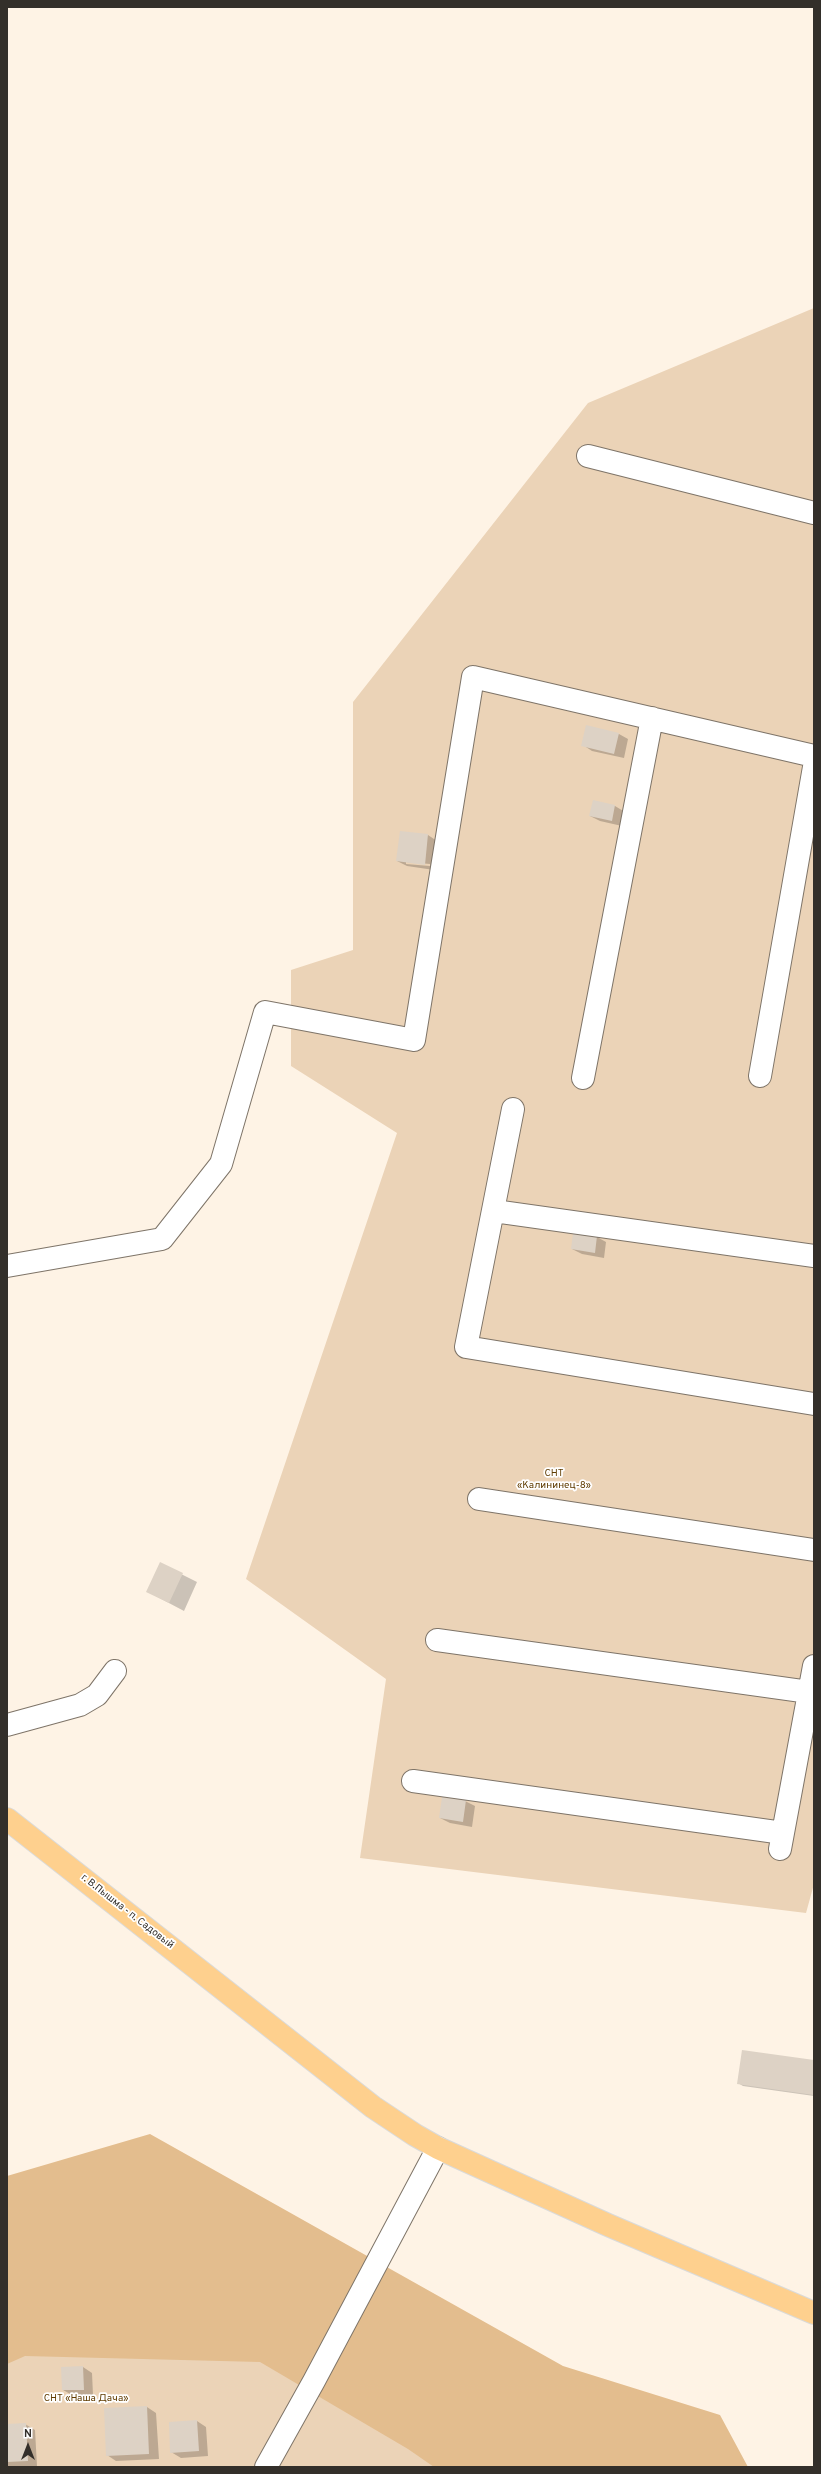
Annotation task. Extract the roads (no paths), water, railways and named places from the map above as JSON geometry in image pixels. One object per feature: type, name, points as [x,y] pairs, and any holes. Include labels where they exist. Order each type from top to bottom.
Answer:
[{"type":"main road","name":"г. В.Пышма - п. Садовый","points":[[7,1820],[246,2005],[373,2107],[438,2148],[608,2225],[814,2313]]},
{"type":"street","points":[[588,456],[814,513]]},
{"type":"street","points":[[7,1266],[162,1239],[221,1164],[265,1012],[414,1040],[473,678],[814,756]]},
{"type":"street","points":[[583,1078],[652,718]]},
{"type":"street","points":[[760,1076],[814,767]]},
{"type":"street","points":[[513,1109],[466,1347],[814,1404]]},
{"type":"street","points":[[494,1211],[814,1256]]},
{"type":"street","points":[[479,1499],[814,1550]]},
{"type":"street","points":[[437,1640],[809,1692]]},
{"type":"street","points":[[413,1781],[782,1841],[814,1666]]},
{"type":"street","points":[[7,1725],[80,1705],[97,1695],[115,1671]]},
{"type":"street","points":[[266,2467],[314,2381],[438,2148]]},
{"type":"park label","name":"СНТ «Калининец-8»","points":[[554,1480]]},
{"type":"park label","name":"СНТ «Наша Дача»","points":[[86,2399]]}]
